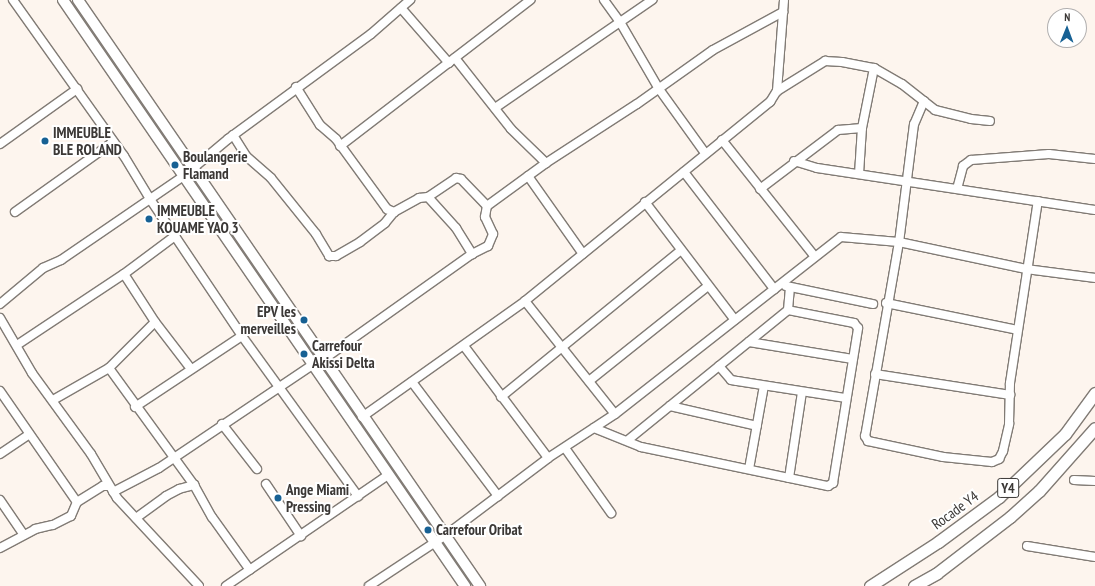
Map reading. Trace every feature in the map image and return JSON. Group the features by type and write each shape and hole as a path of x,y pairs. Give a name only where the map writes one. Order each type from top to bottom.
{"highway":[{"name":"Rocade Y4","path":"870,586 905,564 999,497 1065,434 1095,393"},
{"name":"Y4","path":"914,586 937,573 1010,517 1038,491 1095,428"},
{"path":"863,586 905,564"},
{"path":"921,586 937,573"}],"main road":[{"path":"63,0 185,175 312,365 465,586"},
{"path":"78,0 194,168 362,417 446,535 480,586"}],"street":[{"path":"13,0 78,90 242,336 358,496"},
{"path":"0,304 43,268 61,260 185,175 233,135 296,87 339,59 410,0"},
{"path":"340,146 530,0"},
{"path":"604,0 620,22 659,89 705,153"},
{"path":"495,108 652,0"},
{"path":"777,91 784,0"},
{"path":"401,8 452,60 546,163"},
{"path":"324,359 472,254 488,246 492,240 493,234 485,217 487,206 546,163 659,89 713,50 783,12"},
{"path":"362,417 464,346 525,301 684,172 705,153 770,102 777,91 825,61 874,68 902,84 941,112 971,119 990,120"},
{"path":"859,174 862,128 874,68"},
{"path":"296,87 320,125 340,146 384,205 394,212"},
{"path":"0,144 78,90"},
{"path":"924,101 914,124 898,242 886,303 865,436 868,441 943,457 992,462 999,459 1003,451 1009,424 1010,395 1017,330 1038,201"},
{"path":"760,189 794,161 838,130 862,128"},
{"path":"233,135 246,156 271,178 316,234 329,256 336,256 360,242 385,223 394,212 419,198 428,197 456,178 461,179 487,206"},
{"path":"722,140 815,258"},
{"path":"15,212 113,142"},
{"path":"957,189 963,166 971,160 1049,154 1095,159"},
{"path":"794,161 817,168 1095,210"},
{"path":"684,172 777,287"},
{"path":"528,176 583,254"},
{"path":"428,197 456,228 472,254"},
{"path":"646,202 680,251 734,320"},
{"path":"17,345 124,274 175,236"},
{"path":"369,586 446,535 548,458 615,414 841,237 898,242 1026,269 1095,278"},
{"path":"501,396 680,251"},
{"path":"124,274 155,322 191,369"},
{"path":"589,382 708,286"},
{"path":"777,287 790,287 873,304"},
{"path":"628,440 788,310 790,287"},
{"path":"525,301 560,347 615,414"},
{"path":"886,303 1017,330"},
{"path":"594,428 628,440 641,447 828,486 833,483 858,328 854,323 788,310"},
{"path":"0,318 32,372 53,400 111,489 199,586"},
{"path":"53,400 109,368 155,322"},
{"path":"135,407 242,336"},
{"path":"749,342 853,359"},
{"path":"464,346 548,458"},
{"path":"0,548 24,535 71,516 77,502 103,486 111,489 159,468 173,456 312,365"},
{"path":"719,366 731,380 846,398"},
{"path":"109,368 135,407 194,485 220,530 250,570"},
{"path":"875,374 1010,395"},
{"path":"412,382 498,496"},
{"path":"749,469 764,386"},
{"path":"0,391 28,435 77,502"},
{"path":"789,478 802,392"},
{"path":"670,406 757,426"},
{"path":"222,424 257,470"},
{"path":"0,454 28,435"},
{"path":"564,448 611,513"},
{"path":"226,586 388,475"},
{"path":"1074,480 1095,481"},
{"path":"266,484 301,536"},
{"path":"136,518 166,496 179,489 194,485"},
{"path":"0,500 24,535"},
{"path":"1028,546 1095,557"}],"place":[{"name":"IMMEUBLE BLE ROLAND","path":"45,141"},
{"name":"Boulangerie Flamand","path":"175,165"},
{"name":"IMMEUBLE KOUAME YAO 3","path":"149,219"},
{"name":"EPV les merveilles","path":"304,320"},
{"name":"Carrefour Akissi Delta","path":"304,354"},
{"name":"Ange Miami Pressing","path":"278,498"},
{"name":"Carrefour Oribat","path":"428,530"}]}
